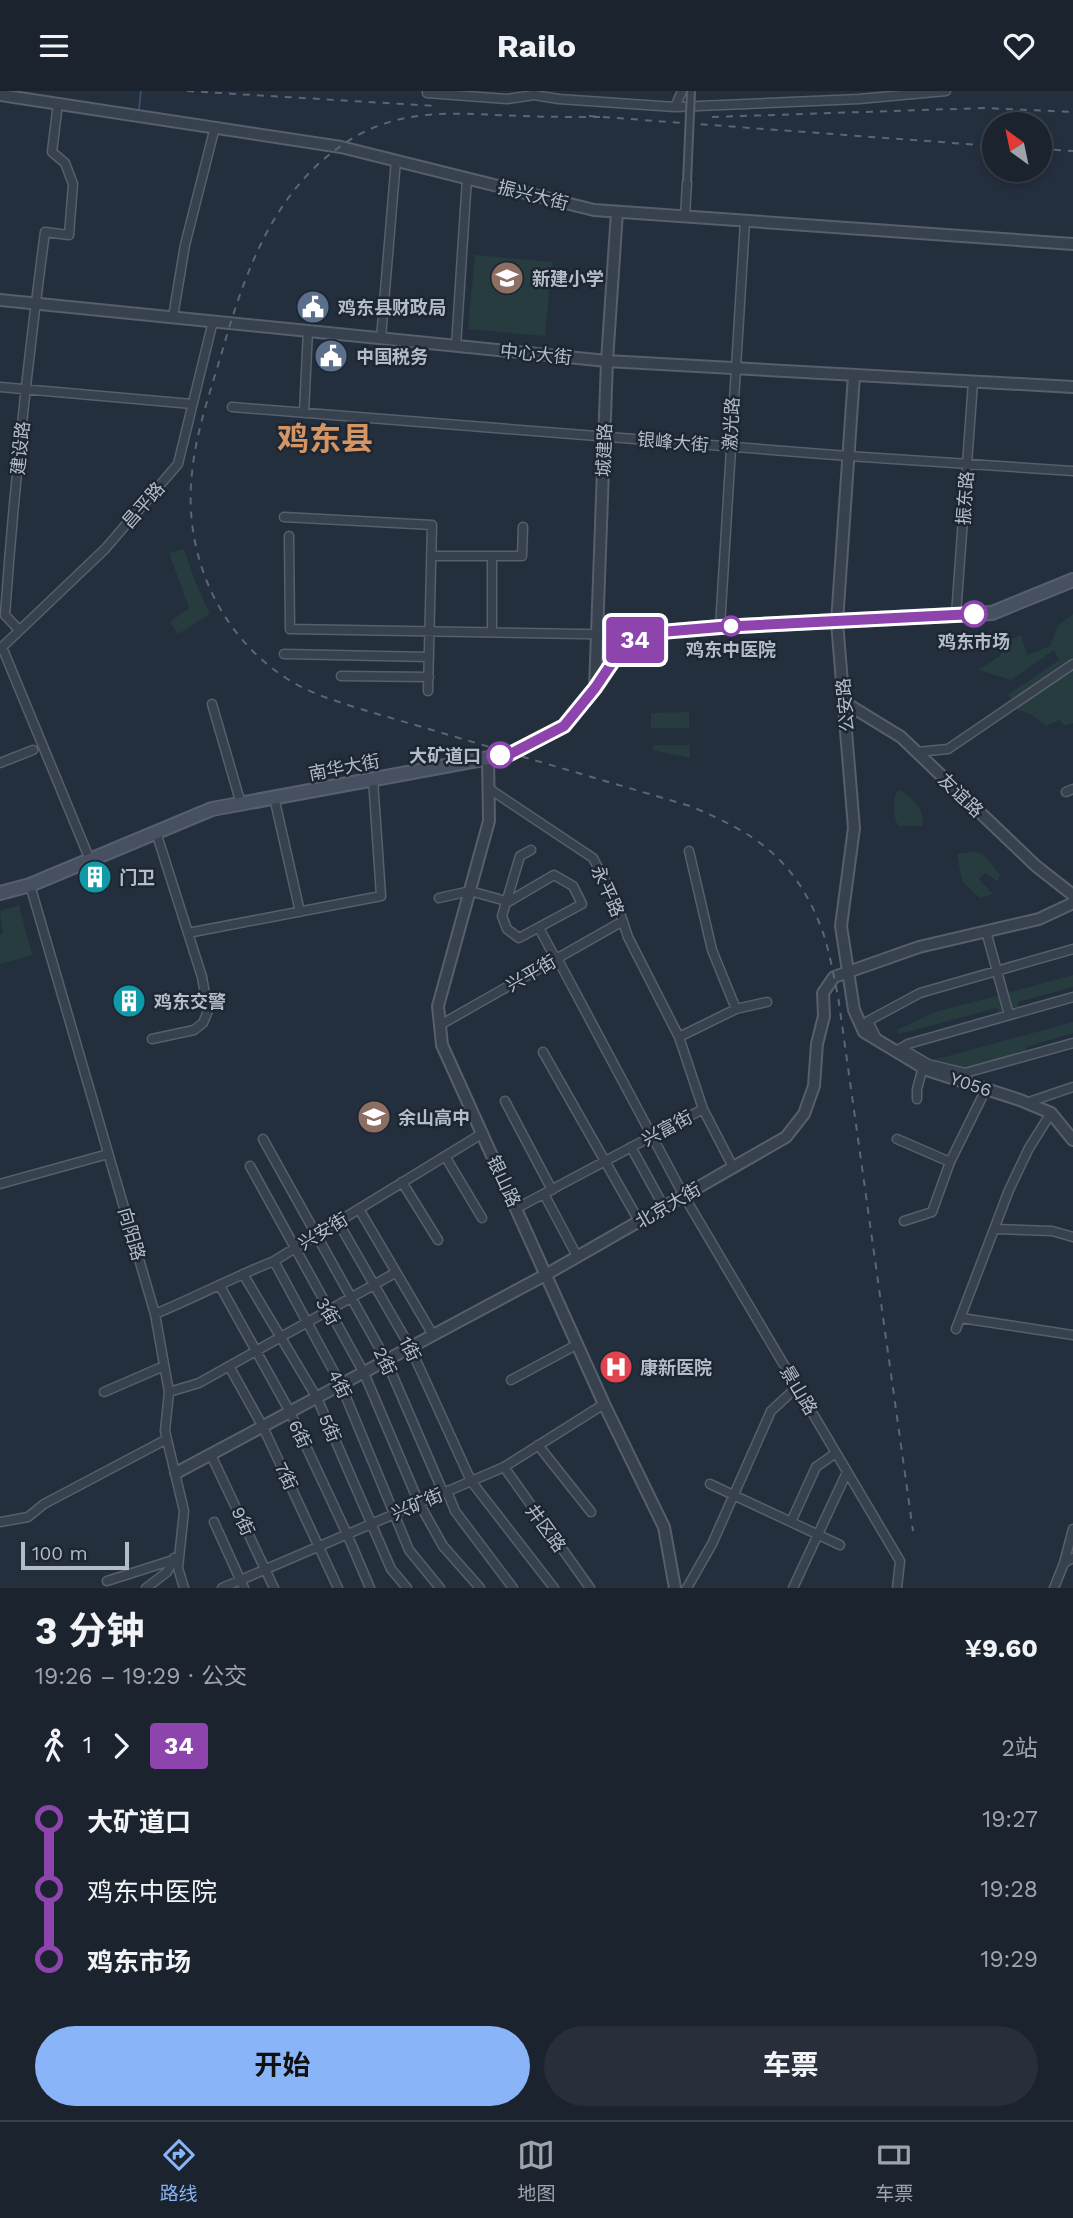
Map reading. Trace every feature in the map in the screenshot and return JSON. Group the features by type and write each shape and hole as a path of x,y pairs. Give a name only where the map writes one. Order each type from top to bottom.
{"main road":[{"name":"南华大街","path":"0,893 30,885 212,809 510,754 564,726 595,688 620,651 630,642 645,636 720,627 992,613 1073,580"}],"street":[{"path":"427,91 508,99 534,93 559,99 675,107 859,99 946,91"},
{"path":"675,107 683,92"},
{"path":"683,92 687,182 685,217"},
{"name":"振兴大街","path":"0,95 301,139 594,210 1073,244"},
{"name":"建设路","path":"19,630 5,615 35,303 45,232 69,235 73,184 65,163 52,152 58,103"},
{"path":"173,317 185,245 215,127"},
{"path":"382,338 396,160"},
{"path":"456,346 467,178"},
{"name":"城建路","path":"595,688 607,361 617,212"},
{"name":"激光路","path":"720,627 745,222"},
{"name":"中心大街","path":"0,300 607,361 1073,387"},
{"name":"昌平路","path":"1,648 105,549 178,464 213,321"},
{"path":"303,413 308,330"},
{"name":"公安路","path":"854,375 837,622 854,828 841,926 854,1010 864,1031"},
{"name":"振东路","path":"956,615 973,382"},
{"path":"0,387 192,404"},
{"name":"银峰大街","path":"232,407 848,456 1073,471"},
{"path":"284,517 432,525 428,691"},
{"path":"431,556 522,556 523,527"},
{"path":"289,536 290,629 645,636"},
{"path":"492,556 492,632"},
{"path":"1,648 90,860"},
{"path":"284,654 429,657"},
{"path":"917,752 948,750 1073,664"},
{"path":"341,676 429,677"},
{"name":"友谊路","path":"844,702 901,737 1028,859 1073,895"},
{"path":"212,704 241,803"},
{"path":"0,763 33,750"},
{"name":"银山路","path":"488,758 489,821 438,1006 442,1045 604,1403 664,1527 674,1588"},
{"path":"188,933 382,896 373,779"},
{"name":"永平路","path":"488,788 593,858 617,904 628,937 679,1037"},
{"path":"274,797 300,912"},
{"path":"152,1039 194,1030 203,1023 208,1010 202,977 156,832"},
{"path":"439,898 470,891 506,901 554,875 573,886 582,904 519,938 508,929 502,916 506,901 520,856 531,850"},
{"path":"689,851 712,950 736,1009"},
{"name":"向阳路","path":"30,885 155,1314 169,1392 165,1431 184,1511 178,1568 184,1588"},
{"name":"北京大街","path":"176,1473 547,1274 786,1137 804,1114 814,1086 817,1044 824,1016 823,993 834,977 919,947 1039,919 1073,903"},
{"name":"兴平街","path":"440,1025 622,921"},
{"name":"景山路","path":"539,928 684,1196 900,1561 897,1588"},
{"path":"986,932 1009,1015"},
{"path":"877,1039 868,1021 920,993 1073,949"},
{"path":"899,1049 1073,997"},
{"path":"679,1037 736,1009 767,1002"},
{"name":"Y056","path":"864,1031 899,1049 923,1067 1051,1113 1073,1140"},
{"name":"兴富街","path":"517,1208 703,1109 679,1037"},
{"path":"899,1049 928,1064 965,1073 1073,1042"},
{"path":"543,1052 639,1221"},
{"path":"917,1099 923,1067"},
{"path":"1026,1103 1073,1087"},
{"path":"904,1221 932,1212 950,1162 986,1089"},
{"path":"505,1101 577,1257"},
{"path":"703,1109 733,1167"},
{"path":"956,1329 1009,1190 1024,1158 1051,1113"},
{"name":"兴安街","path":"155,1314 274,1261 483,1133"},
{"name":"2街","path":"263,1139 386,1360 455,1511 513,1588"},
{"path":"897,1139 950,1162"},
{"path":"631,1147 664,1207"},
{"path":"0,1184 108,1154"},
{"path":"445,1156 482,1218"},
{"name":"3街","path":"250,1166 293,1249 364,1373 419,1503 443,1546 480,1588"},
{"path":"402,1182 438,1240"},
{"path":"359,1209 433,1335"},
{"name":"1街","path":"338,1222 410,1347 471,1481 554,1588"},
{"path":"995,1229 1052,1231 1073,1237"},
{"name":"4街","path":"274,1261 341,1385 409,1550 440,1588"},
{"path":"169,1392 199,1383 395,1273"},
{"name":"5街","path":"243,1274 317,1398 391,1569 407,1588"},
{"name":"6街","path":"220,1286 290,1412 370,1588"},
{"path":"961,1318 1073,1335"},
{"path":"511,1380 578,1344"},
{"path":"104,1392 164,1366"},
{"name":"7街","path":"229,1366 263,1427 338,1588"},
{"path":"687,1588 712,1543 771,1411 797,1387"},
{"name":"兴矿街","path":"222,1588 242,1584 265,1569 504,1467 604,1403"},
{"path":"0,1522 28,1517 44,1504 167,1439"},
{"path":"538,1445 591,1512"},
{"path":"790,1522 816,1467 836,1453"},
{"name":"9街","path":"211,1455 274,1588"},
{"name":"井区路","path":"504,1467 590,1588"},
{"path":"793,1588 847,1472"},
{"path":"710,1483 840,1545"},
{"path":"214,1523 242,1584"},
{"path":"1054,1588 1073,1529"},
{"path":"146,1588 167,1572 179,1551"},
{"path":"1064,1563 1073,1558"},
{"path":"107,1581 173,1560"}],"green space":[{"path":"475,255 552,262 545,336 468,329"},
{"path":"184,549 210,614 178,634 170,622 189,608 169,553"},
{"path":"1073,614 1073,723 1064,726 1060,720 1046,726 1031,714 1018,710 1008,695 1059,660 1054,650 1011,680 978,670 1000,656 1007,641 1021,635 1027,655 1050,646 1058,626"},
{"path":"689,712 689,728 651,728 651,713"},
{"path":"653,745 689,745 690,758 653,750"},
{"path":"900,790 917,805 922,815 922,826 898,826 894,805 896,792"},
{"path":"982,853 1000,875 997,881 985,873 979,879 993,894 980,898 962,881 957,854"},
{"path":"19,905 32,955 0,964 0,935 3,934 0,911"},
{"path":"1073,975 1073,987 1018,1002 1019,1009 1011,1008 1007,993"},
{"path":"1000,995 1004,1011 1000,1014 997,1008 899,1034 897,1030 935,1012"},
{"path":"1073,1022 1073,1033 1026,1047 1027,1053 965,1071 929,1061"}],"waterway":[{"path":"139,109 141,91"}],"railway":[{"path":"187,91 435,106"},
{"path":"712,117 984,108 1073,112"},
{"path":"600,117 459,114 419,116 379,125 360,134 332,152 308,174 271,225 256,253 233,314 194,457 191,503 193,533 210,589 224,615 241,639 262,660 294,683 354,707 690,806 753,838 770,851 798,883 821,927 838,996 913,1531"},
{"path":"589,116 982,145"},
{"path":"1052,150 1073,151"}],"bus line":[{"name":"34","path":"500,755 510,754 564,726 595,688 620,651 630,642 645,636 720,627 974,614"}],"place":[{"name":"新建小学","path":"507,278"},
{"name":"鸡东县财政局","path":"313,307"},
{"name":"中国税务","path":"331,356"},
{"name":"鸡东市场","path":"974,614"},
{"name":"鸡东中医院","path":"731,626"},
{"name":"大矿道口","path":"500,755"},
{"name":"门卫","path":"95,877"},
{"name":"鸡东交警","path":"129,1001"},
{"name":"余山高中","path":"374,1117"},
{"name":"康新医院","path":"616,1367"}],"district":[{"name":"鸡东县","path":"325,439"}]}
